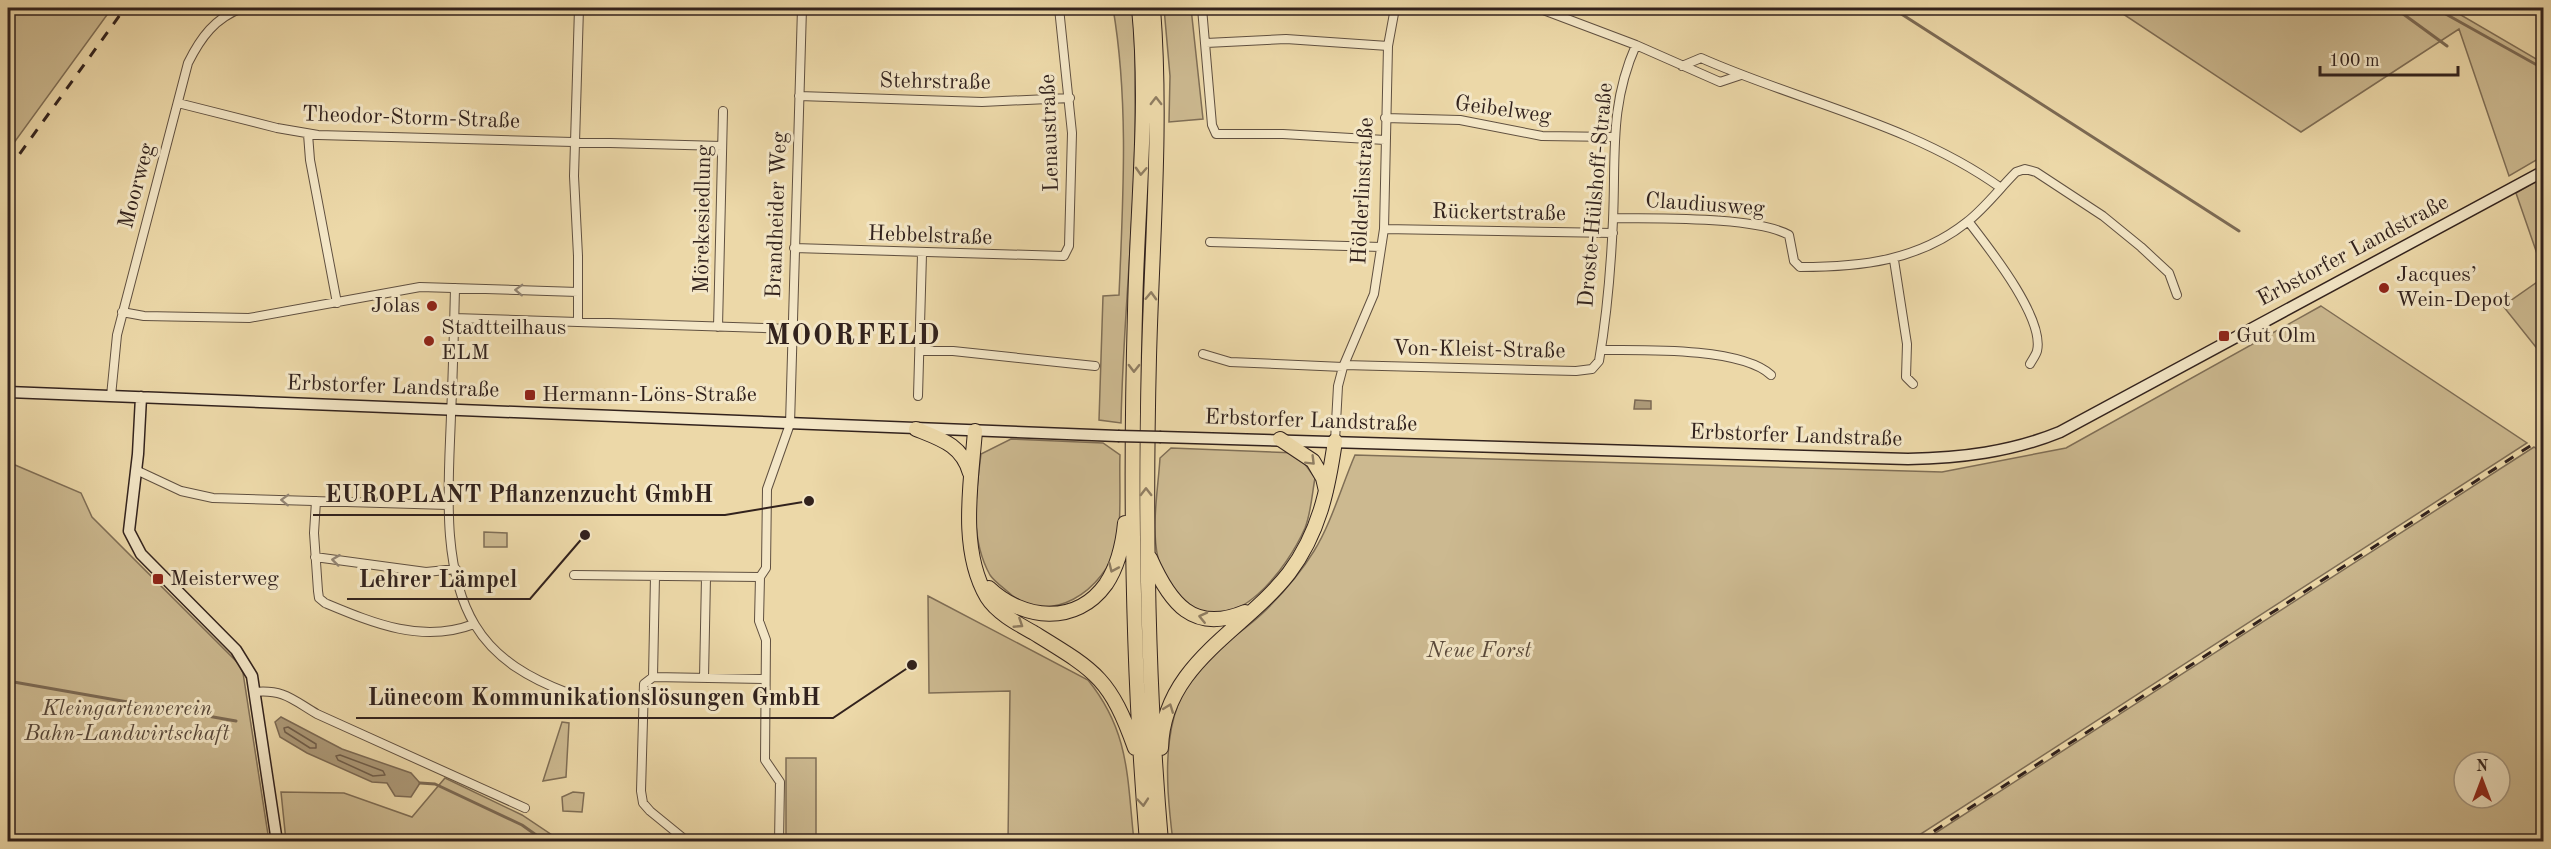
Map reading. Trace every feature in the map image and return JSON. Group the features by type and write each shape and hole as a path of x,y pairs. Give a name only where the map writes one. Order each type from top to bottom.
{"highway":[{"path":"1139,8 1142,136 1135,310 1132,493 1140,762 1147,842"},
{"path":"1153,8 1156,104 1146,481 1154,762 1161,842"},
{"path":"916,429 956,448 967,462 971,478"},
{"path":"975,431 971,478 972,551 987,596 999,610 1099,676 1122,711 1140,762"},
{"path":"1280,439 1313,461 1323,478 1327,495"},
{"path":"1158,807 1161,740 1172,700 1192,666 1277,588 1301,555 1312,537 1327,495 1335,441"},
{"path":"982,581 997,595 1027,612 1056,614 1081,606 1101,590 1115,567 1122,546 1129,494 1132,493"},
{"path":"1147,550 1165,590 1175,603 1191,615 1210,620 1230,618 1258,607"}],"street":[{"name":"Moorweg","path":"111,396 114,352 122,312 189,63 204,34 216,22 242,8"},
{"path":"454,318 578,322 575,142 579,8"},
{"name":"Brandheider Weg","path":"779,842 780,782 765,760 766,640 759,621 760,577 766,568 767,489 790,424 802,8"},
{"name":"Lenaustraße","path":"1059,8 1070,98 1071,204 1069,246 1064,256"},
{"path":"1202,8 1212,125 1216,134 1283,134 1385,140"},
{"name":"Hölderlinstraße","path":"1335,441 1338,386 1374,294 1384,229 1388,46 1395,8"},
{"path":"1538,8 1636,45 1720,82 1741,75"},
{"path":"1206,43 1286,39 1388,46"},
{"name":"Droste-Hülshoff-Straße","path":"1601,350 1613,233 1615,137 1620,87 1636,45"},
{"path":"1682,66 1701,58 1899,133 1980,172 2001,188"},
{"name":"Stehrstraße","path":"799,96 982,102 1070,98"},
{"name":"Theodor-Storm-Straße","path":"178,102 308,134 722,146"},
{"name":"Mörekesiedlung","path":"718,327 723,111"},
{"name":"Geibelweg","path":"1385,118 1460,120 1542,136 1615,137"},
{"path":"308,134 310,160 337,303"},
{"name":"Claudiusweg","path":"1614,218 1700,220 1777,229 1789,235 1794,261 1800,267 1846,267 1894,260 1937,243 1968,221 2016,172 2025,169 2036,172 2103,216 2141,246 2169,273 2177,295"},
{"name":"Erbstorfer Landstraße","path":"8,393 1118,436 1908,459 1944,458 2002,451 2060,432 2544,171"},
{"path":"1968,221 2004,267 2031,320 2037,338 2037,351 2030,364"},
{"name":"Rückertstraße","path":"1384,229 1613,233"},
{"path":"1210,242 1381,247"},
{"name":"Hebbelstraße","path":"795,248 922,254 1064,256"},
{"path":"918,396 922,254"},
{"path":"1894,260 1905,326 1906,377 1913,384"},
{"path":"122,312 144,316 249,318 420,287 578,292"},
{"path":"455,288 448,505 456,569 462,596 474,624 497,653 518,670 568,693"},
{"name":"Mörekesiedlung","path":"578,322 792,329"},
{"path":"1601,350 1706,354 1738,359 1764,368 1771,375"},
{"name":"Von-Kleist-Straße","path":"1344,366 1576,371 1592,369 1599,361 1601,350"},
{"path":"920,351 953,351 1095,366"},
{"path":"1203,354 1230,362 1344,366"},
{"path":"141,398 136,470 128,521 136,547 236,650 252,676 277,842"},
{"path":"136,470 181,491 202,497 448,505"},
{"path":"316,501 315,557 319,598 334,607 410,632 445,632 474,624"},
{"path":"315,557 426,572 456,569"},
{"path":"574,575 760,577"},
{"path":"653,677 655,576"},
{"path":"704,678 706,577"},
{"path":"688,842 650,811 644,803 641,791 642,690 644,684 653,677 765,679"},
{"path":"254,692 270,690 285,694 317,714 525,808"}],"green space":[{"path":"8,8 112,8 8,151"},
{"path":"1113,8 1132,8 1135,51 1134,176 1121,423 1099,420 1103,296 1119,295 1122,223 1123,115"},
{"path":"1164,8 1191,8 1203,119 1169,122 1170,76"},
{"path":"2114,8 2449,8 2543,63 2543,156 2509,176 2459,29 2301,132"},
{"path":"2543,177 2543,271 2516,193"},
{"path":"2543,278 2543,356 2503,306"},
{"name":"Neue Forst","path":"2321,306 2527,443 1910,841 1173,842 1168,792 1169,742 1182,695 1194,673 1212,654 1265,611 1303,567 1326,529 1355,455 1942,472 2066,448"},
{"path":"1011,439 1103,443 1120,455 1119,524 1117,543 1111,560 1101,576 1088,589 1073,599 1057,605 1040,607 1023,602 990,575 983,561 976,515 981,454"},
{"path":"2534,447 2544,454 2543,841 1923,841"},
{"path":"1171,448 1297,453 1315,478 1305,528 1287,561 1258,594 1241,606 1224,613 1206,612 1188,603 1169,583 1162,571 1156,546 1155,521 1160,458"},
{"name":"Kleingartenverein Bahn-Landwirtschaft","path":"8,462 81,493 92,517 239,664 243,673 269,841 8,841"},
{"path":"484,532 507,533 507,547 484,547"},
{"path":"928,596 1088,680 1102,699 1119,737 1127,776 1134,841 1008,841 1010,691 929,693"},
{"path":"562,722 569,723 566,777 543,781"},
{"path":"786,758 816,758 816,841 786,841"},
{"path":"445,778 522,815 561,841 286,841 281,792 344,793 412,817"},
{"path":"573,792 584,793 582,812 563,811 562,797"}],"water":[{"path":"1635,400 1651,401 1651,409 1634,409"},
{"path":"281,717 342,749 411,773 420,783 411,797 395,796 387,783 372,782 307,753 280,737 275,722"}],"waterway":[{"path":"1892,8 2239,231"},
{"path":"2395,8 2447,46"},
{"path":"2435,8 2544,69"},
{"path":"8,681 236,721"},
{"path":"420,783 435,784 522,825 546,842"}],"railway":[{"path":"8,170 125,8"},
{"path":"1917,842 2544,437"}],"place":[{"name":"Jacques’ Wein-Depot","path":"2384,288"},
{"name":"Jolas","path":"432,306"},
{"name":"Gut Olm","path":"2224,336"},
{"name":"Stadtteilhaus ELM","path":"429,341"},
{"name":"Hermann-Löns-Straße","path":"530,395"},
{"name":"EUROPLANT Pflanzenzucht GmbH","path":"809,501"},
{"name":"Lehrer Lämpel","path":"585,535"},
{"name":"Meisterweg","path":"158,579"},
{"name":"Lünecom Kommunikationslösungen GmbH","path":"912,665"}],"district":[{"name":"MOORFELD","path":"853,337"}]}
